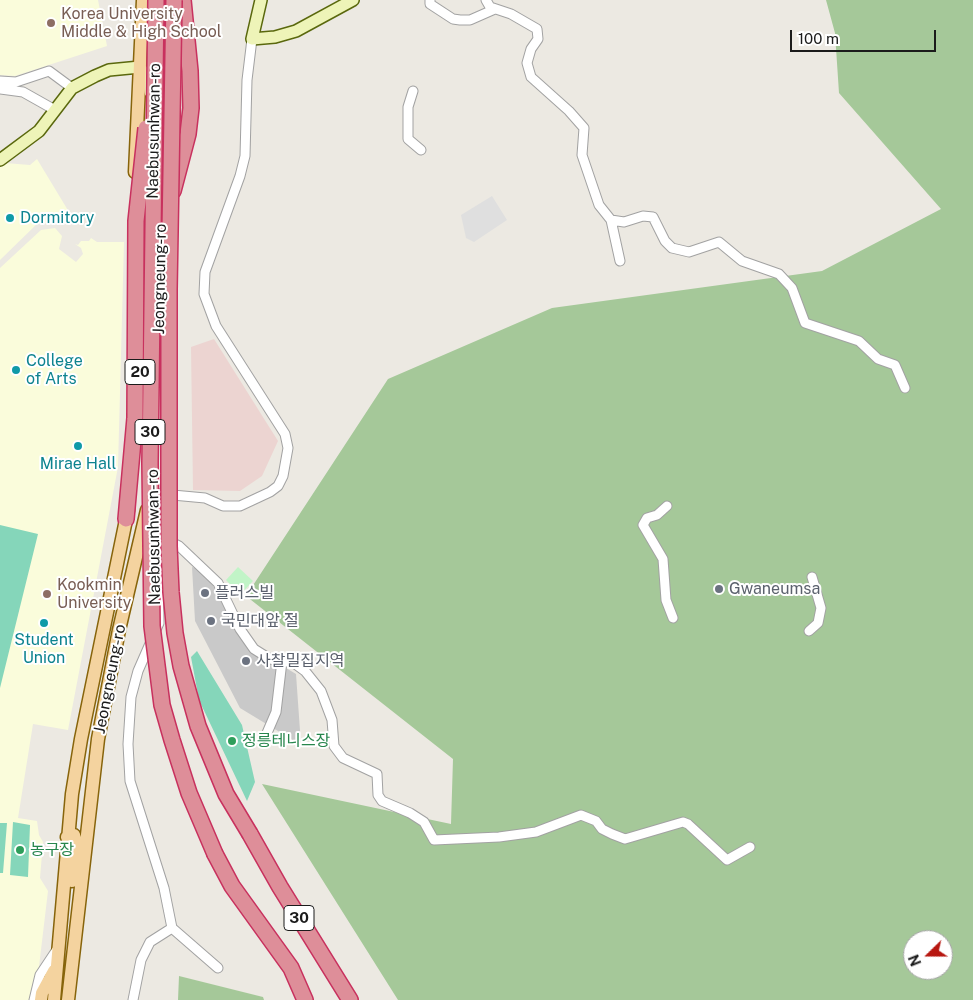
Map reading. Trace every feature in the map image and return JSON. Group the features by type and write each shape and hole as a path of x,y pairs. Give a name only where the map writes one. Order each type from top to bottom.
{"highway":[{"name":"Naebusunhwan-ro","path":"156,0 148,67 150,463 152,626 162,705 189,793 215,854 232,886 291,968 305,1000"},
{"path":"158,354 168,208 188,134 191,108 190,71 183,0"},
{"name":"Naebusunhwan-ro","path":"170,6 169,546 175,633 192,708 226,794 280,887 350,1000"},
{"path":"126,519 135,418 136,213 148,67"}],"main road":[{"name":"Jeongneung-ro","path":"126,519 131,254 148,67 143,0"},
{"name":"Jeongneung-ro","path":"68,1000 98,739 119,630 151,493 156,448 165,39 170,6"},
{"name":"Jeongneung-ro","path":"54,1000 67,837 81,739 138,458 140,370 138,304 131,254"},
{"name":"Jeongneung-ro","path":"130,303 140,370"},
{"path":"67,837 74,835 76,843 69,902 77,925"},
{"path":"41,1000 42,993 56,967"},
{"path":"69,985 73,1000"}],"street":[{"path":"218,968 172,928 164,888 130,782 128,744 131,697 138,671 160,623 157,535 151,493 206,498 223,506 240,506 270,492 278,486 283,476 288,448 285,434 216,326 204,294 205,272 243,163 246,80 252,39 261,0"},
{"path":"252,39 274,37 296,30 353,0"},
{"path":"430,0 430,4 453,19 460,20 470,20 495,9"},
{"path":"486,0 490,7 518,18 536,29 538,39 531,49 527,63 531,77 569,111 584,128 582,155 599,205 612,220 620,261"},
{"path":"158,354 150,220 150,86 152,59 165,39"},
{"path":"148,67 145,73 150,86"},
{"path":"0,160 39,131 72,88 109,70 148,67"},
{"path":"1,81 16,82 49,72 72,88"},
{"path":"1,81 55,110"},
{"path":"413,91 408,107 408,139 421,150"},
{"path":"612,220 624,222 643,216 653,217 665,241 672,248 688,252 719,242 742,261 779,274 792,288 805,323 858,341 878,359 895,365 905,388"},
{"path":"666,506 657,515 646,518 643,525 662,559 666,600 673,618"},
{"path":"157,535 178,546 218,583 240,629 254,649 270,659 294,664 305,671 321,691 332,720 334,746 343,758 377,774 378,794 382,801 410,813 424,822 434,840 499,837 536,832 581,815 596,821 602,829 625,839 683,822 688,824 727,860 750,847"},
{"path":"809,631 818,623 821,608 812,577"},
{"path":"267,733 276,712 282,661"},
{"path":"133,1000 141,960 150,942 172,928"},
{"name":"Jeongneung-ro","path":"34,1000 40,976 58,948"}],"shaded area":[{"name":"Korea University Middle & High School","path":"0,0 98,0 107,46 15,76 0,75"},
{"path":"37,159 69,212 47,224 40,221 0,260 0,167 5,163 30,165"},
{"path":"492,196 507,220 474,242 466,238 461,215"},
{"name":"Kookmin University","path":"55,228 62,236 59,249 76,262 83,254 81,248 75,244 78,245 81,241 89,241 91,238 97,242 124,242 118,467 68,730 33,724 18,818 37,821 39,835 43,842 40,878 48,891 35,1000 0,1000 0,268 41,230"},
{"path":"214,339 278,441 262,476 240,491 193,490 191,347"},
{"name":"사찰밀집지역","path":"192,567 203,570 254,649 296,674 301,745 240,708 195,621"}],"green space":[{"path":"826,0 973,0 973,1000 398,1000 262,784 451,824 453,759 246,596 388,379 552,308 822,271 941,209 839,93 835,33"},
{"path":"0,525 38,534 0,688"},
{"path":"238,567 253,581 240,595 226,580"},
{"name":"정릉테니스장","path":"197,651 242,725 255,782 247,801 199,700 191,657"},
{"name":"농구장","path":"13,822 30,825 28,877 10,875"},
{"path":"0,823 7,823 3,873 0,873"},
{"path":"179,976 263,997 264,1000 178,1000"}],"place":[{"name":"Korea University Middle & High School","path":"51,23"},
{"name":"Dormitory","path":"10,218"},
{"name":"College of Arts","path":"16,370"},
{"name":"Mirae Hall","path":"78,446"},
{"name":"Gwaneumsa","path":"719,589"},
{"name":"플러스빌","path":"205,593"},
{"name":"Kookmin University","path":"47,594"},
{"name":"국민대앞 절","path":"211,621"},
{"name":"Student Union","path":"44,623"},
{"name":"사찰밀집지역","path":"246,661"},
{"name":"정릉테니스장","path":"232,741"},
{"name":"농구장","path":"20,850"}]}
